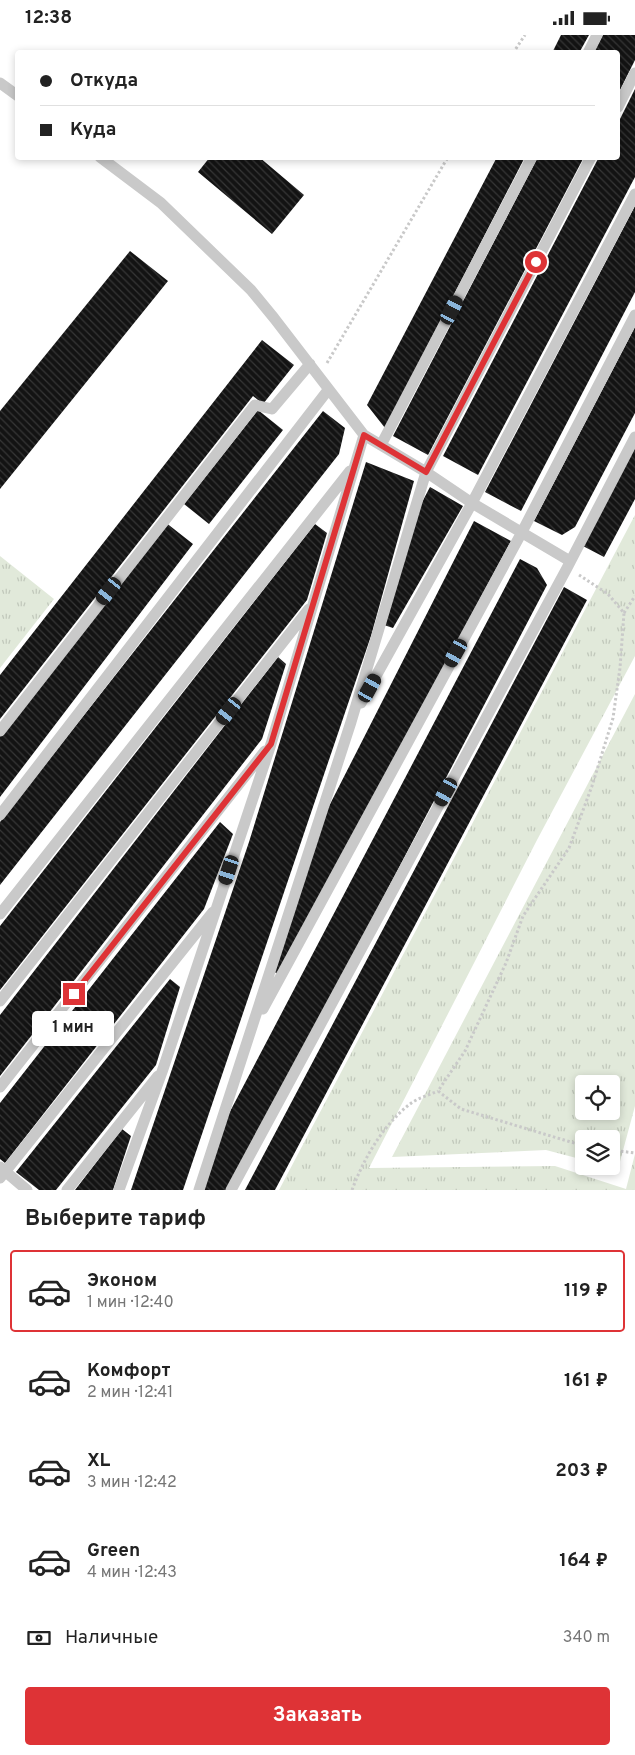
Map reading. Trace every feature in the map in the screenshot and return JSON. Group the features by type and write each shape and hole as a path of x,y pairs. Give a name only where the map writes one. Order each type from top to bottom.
{"lane":[{"path":"590,50 597,35"},
{"path":"620,103 635,73"},
{"path":"0,83 15,94"},
{"path":"104,160 161,203 251,290 364,435 522,532 568,564"},
{"path":"381,445 530,160"},
{"path":"199,1190 351,722 426,472 589,160"},
{"path":"351,722 472,503 635,194"},
{"path":"250,1034 522,532 635,315"},
{"path":"0,731 255,405 272,409 310,365"},
{"path":"0,815 328,390"},
{"path":"119,1190 163,1069 271,744 364,435"},
{"path":"231,1190 635,437"},
{"path":"0,914 355,466"},
{"path":"0,1001 313,604"},
{"path":"0,1087 271,744"},
{"path":"27,1190 2,1172 217,906"},
{"path":"66,1190 163,1069"}],"path":[{"path":"515,50 524,35"},
{"path":"319,377 446,160"},
{"path":"568,564 608,594 624,613"},
{"path":"352,1190 360,1169 390,1121 411,1103 438,1091 465,1051 506,963 522,916 569,848 592,786 613,718 620,668 624,613 635,596"},
{"path":"438,1091 461,1109 575,1143"},
{"path":"620,1151 635,1153"}],"green space":[{"path":"635,515 635,656 537,840 369,1168 555,1166 575,1172 575,1175 583,1175 626,1189 635,1154 635,1190 279,1190"},
{"path":"0,556 54,599 0,668"},
{"path":"635,694 635,1106 620,1162 620,1130 575,1130 575,1158 546,1150 392,1157"}],"building":[{"path":"561,35 589,35 581,50 554,50"},
{"path":"603,35 635,35 635,60 620,90 620,50 595,50"},
{"path":"635,89 635,177 478,475 443,456 597,160 620,160 620,119"},
{"path":"208,160 263,160 304,195 272,234 198,172"},
{"path":"495,160 523,160 385,428 367,405"},
{"path":"536,160 582,160 428,455 393,436"},
{"path":"635,206 635,292 521,511 485,492"},
{"path":"130,251 168,281 0,489 0,411"},
{"path":"635,327 635,413 575,527 562,535 534,521"},
{"path":"262,340 294,365 263,404 253,396 0,719 0,675"},
{"path":"258,410 283,430 209,524 184,504"},
{"path":"323,411 345,428 339,454 0,885 0,822"},
{"path":"635,445 635,499 604,557 581,545"},
{"path":"366,462 414,481 371,636 183,1190 131,1190 249,842"},
{"path":"430,487 463,506 393,628 384,625 420,506"},
{"path":"474,521 511,541 279,974 274,972 325,814"},
{"path":"165,522 193,544 0,797 0,734"},
{"path":"315,524 327,533 307,600 0,990 0,926"},
{"path":"520,559 537,568 547,585 230,1190 203,1190 225,1121"},
{"path":"564,587 587,600 275,1190 245,1190"},
{"path":"278,657 286,664 262,739 0,1076 0,1015"},
{"path":"220,822 233,834 204,909 5,1163 0,1159 0,1103"},
{"path":"170,979 180,987 156,1065 56,1190 39,1190 16,1172"},
{"path":"122,1129 131,1136 113,1190 75,1190"}],"route":[{"path":"74,994 271,744 364,435 426,472 536,262"}]}
